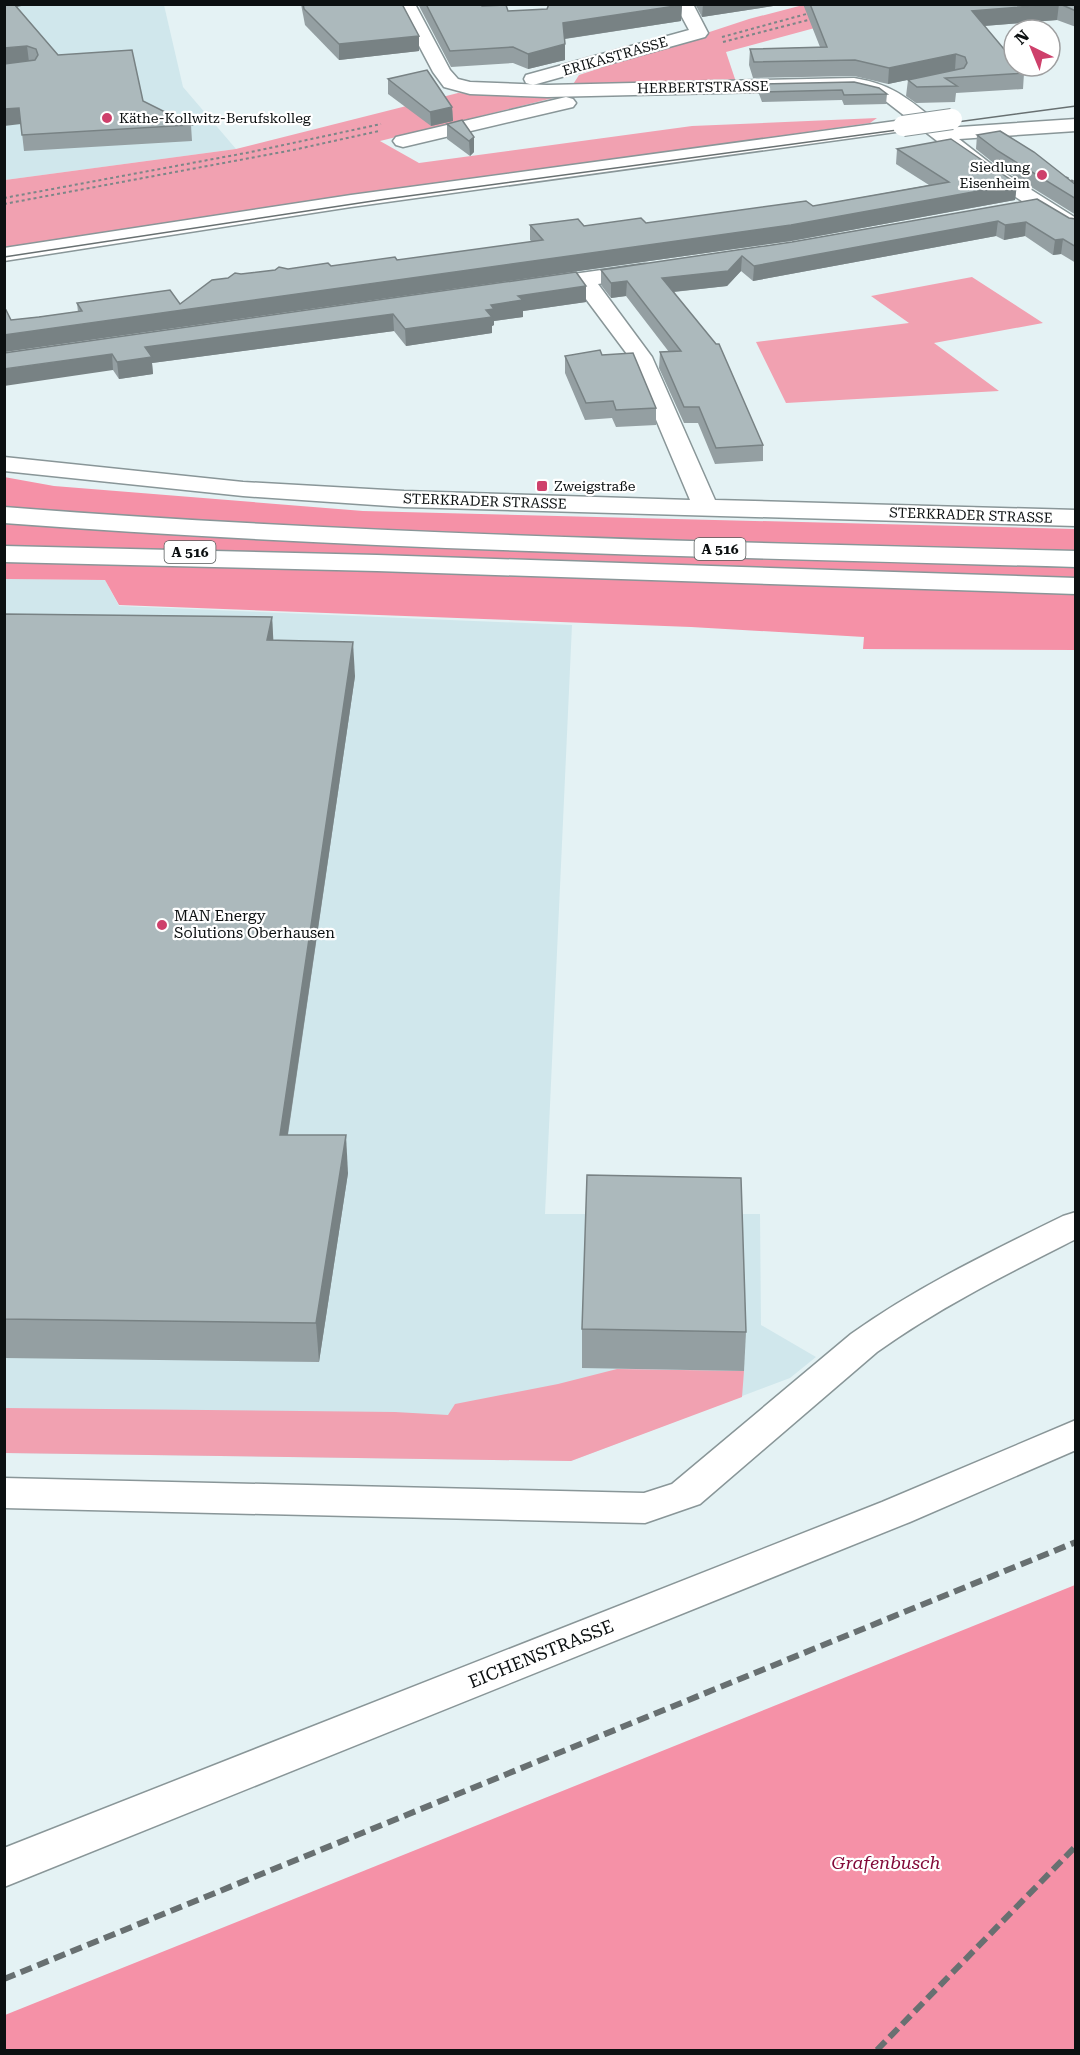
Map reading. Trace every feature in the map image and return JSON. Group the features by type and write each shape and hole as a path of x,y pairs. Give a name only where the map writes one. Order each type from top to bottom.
{"main road":[{"name":"HERBERTSTRASSE","path":"406,4 427,47 451,83 470,88 500,91 547,91 854,84 874,87 886,92"},
{"name":"ERIKASTRASSE","path":"500,91 524,82 699,33 684,4"},
{"path":"886,92 909,87"},
{"name":"HERBERTSTRASSE","path":"402,141 584,99 588,90"},
{"path":"886,92 946,127 988,171 1076,226"},
{"path":"946,127 1025,109"},
{"path":"4,255 393,195 903,126 1076,125"},
{"path":"1006,210 1040,204"},
{"path":"513,289 664,268"},
{"path":"583,279 641,357 705,506"},
{"name":"STERKRADER STRASSE","path":"4,464 152,480 336,495 547,504 705,506 1076,518"},
{"name":"A 516","path":"4,515 166,528 365,538 1076,559"},
{"name":"A 516","path":"4,539 377,562 1076,586"},
{"path":"4,554 377,562"},
{"path":"4,1493 645,1508 686,1494 864,1343 895,1320 931,1298 1076,1224"},
{"name":"EICHENSTRASSE","path":"4,1868 896,1512 1076,1434"}],"path":[{"path":"1058,173 1076,183"}],"shaded area":[{"name":"Käthe-Kollwitz-Berufskolleg","path":"4,5 164,5 183,87 236,149 5,180"},
{"path":"803,5 941,5 885,9 726,52 736,82 572,86 579,75 749,19"},
{"path":"458,93 553,98 380,141 419,163 692,126 877,118 870,123 5,247 5,180 236,149"},
{"path":"972,277 1043,323 934,343 999,391 786,403 756,342 909,323 871,296"},
{"name":"MAN Energy Solutions Oberhausen","path":"5,579 105,580 119,606 572,625 545,1214 760,1214 761,1325 816,1357 790,1378 571,1461 5,1453"},
{"path":"617,1369 744,1371 742,1397 571,1461 5,1453 5,1408 395,1412 448,1415 455,1404 558,1384"}],"green space":[{"path":"4,477 54,486 363,511 1075,529 1075,650 863,649 864,637 691,627 119,605 105,580 5,579"},
{"name":"Grafenbusch","path":"1075,1585 1075,2050 5,2050 5,2015"}],"building":[{"path":"4,4 14,4 58,55 132,50 143,101 191,125 22,135 19,108 4,109 4,64 35,60 38,55 36,49 27,46 4,48"},
{"path":"303,4 402,4 419,36 339,44 304,9"},
{"path":"426,4 506,5 508,11 547,9 549,4 682,5 563,23 565,44 528,54 513,47 450,51"},
{"path":"810,4 1056,4 972,11 1002,47 1002,74 945,78 957,86 917,87 908,80 964,68 967,63 965,57 956,54 889,68 855,60 754,62 750,49 827,47"},
{"path":"1060,4 1076,4 1076,11"},
{"path":"427,70 452,107 430,112 388,79"},
{"path":"854,82 879,88 887,94 844,95 842,90 762,92 759,84"},
{"path":"462,120 474,137 469,141 447,124"},
{"path":"1000,131 1034,152 1076,185 1076,199 998,151 977,135"},
{"path":"951,139 1017,184 791,225 4,335 4,311 6,310 11,320 39,317 82,311 77,303 170,290 180,304 212,280 228,278 235,273 328,263 331,266 395,257 397,260 543,240 530,225 578,219 584,226 641,218 646,223 806,201 813,206 949,182 897,149"},
{"path":"1037,199 1069,218 1076,219 1076,247 1063,239 1055,240 1026,222 1005,225 998,221 754,266 742,256 728,271 662,278 716,344 719,344 763,445 716,448 699,407 684,407 660,352 681,351 627,281 611,283 601,270 792,242"},
{"path":"576,272 586,286 518,296 523,300 491,305 494,309 486,310 492,317 405,329 393,314 145,347 152,357 117,362 112,354 4,369 4,353"},
{"path":"600,350 602,355 633,353 656,408 616,410 613,401 586,403 565,356"},
{"name":"MAN Energy Solutions Oberhausen","path":"4,614 272,617 267,640 353,642 280,1135 346,1135 316,1323 4,1319"},
{"path":"587,1175 741,1178 746,1332 582,1329"}],"tram line":[{"path":"4,257 386,199 1076,106"}],"railway":[{"path":"4,1979 1076,1542"},
{"path":"877,2050 1076,1846"}],"place":[{"name":"Käthe-Kollwitz-Berufskolleg","path":"107,118"},
{"name":"Siedlung Eisenheim","path":"1042,175"},
{"name":"Zweigstraße","path":"542,486"},
{"name":"MAN Energy Solutions Oberhausen","path":"162,925"}]}
